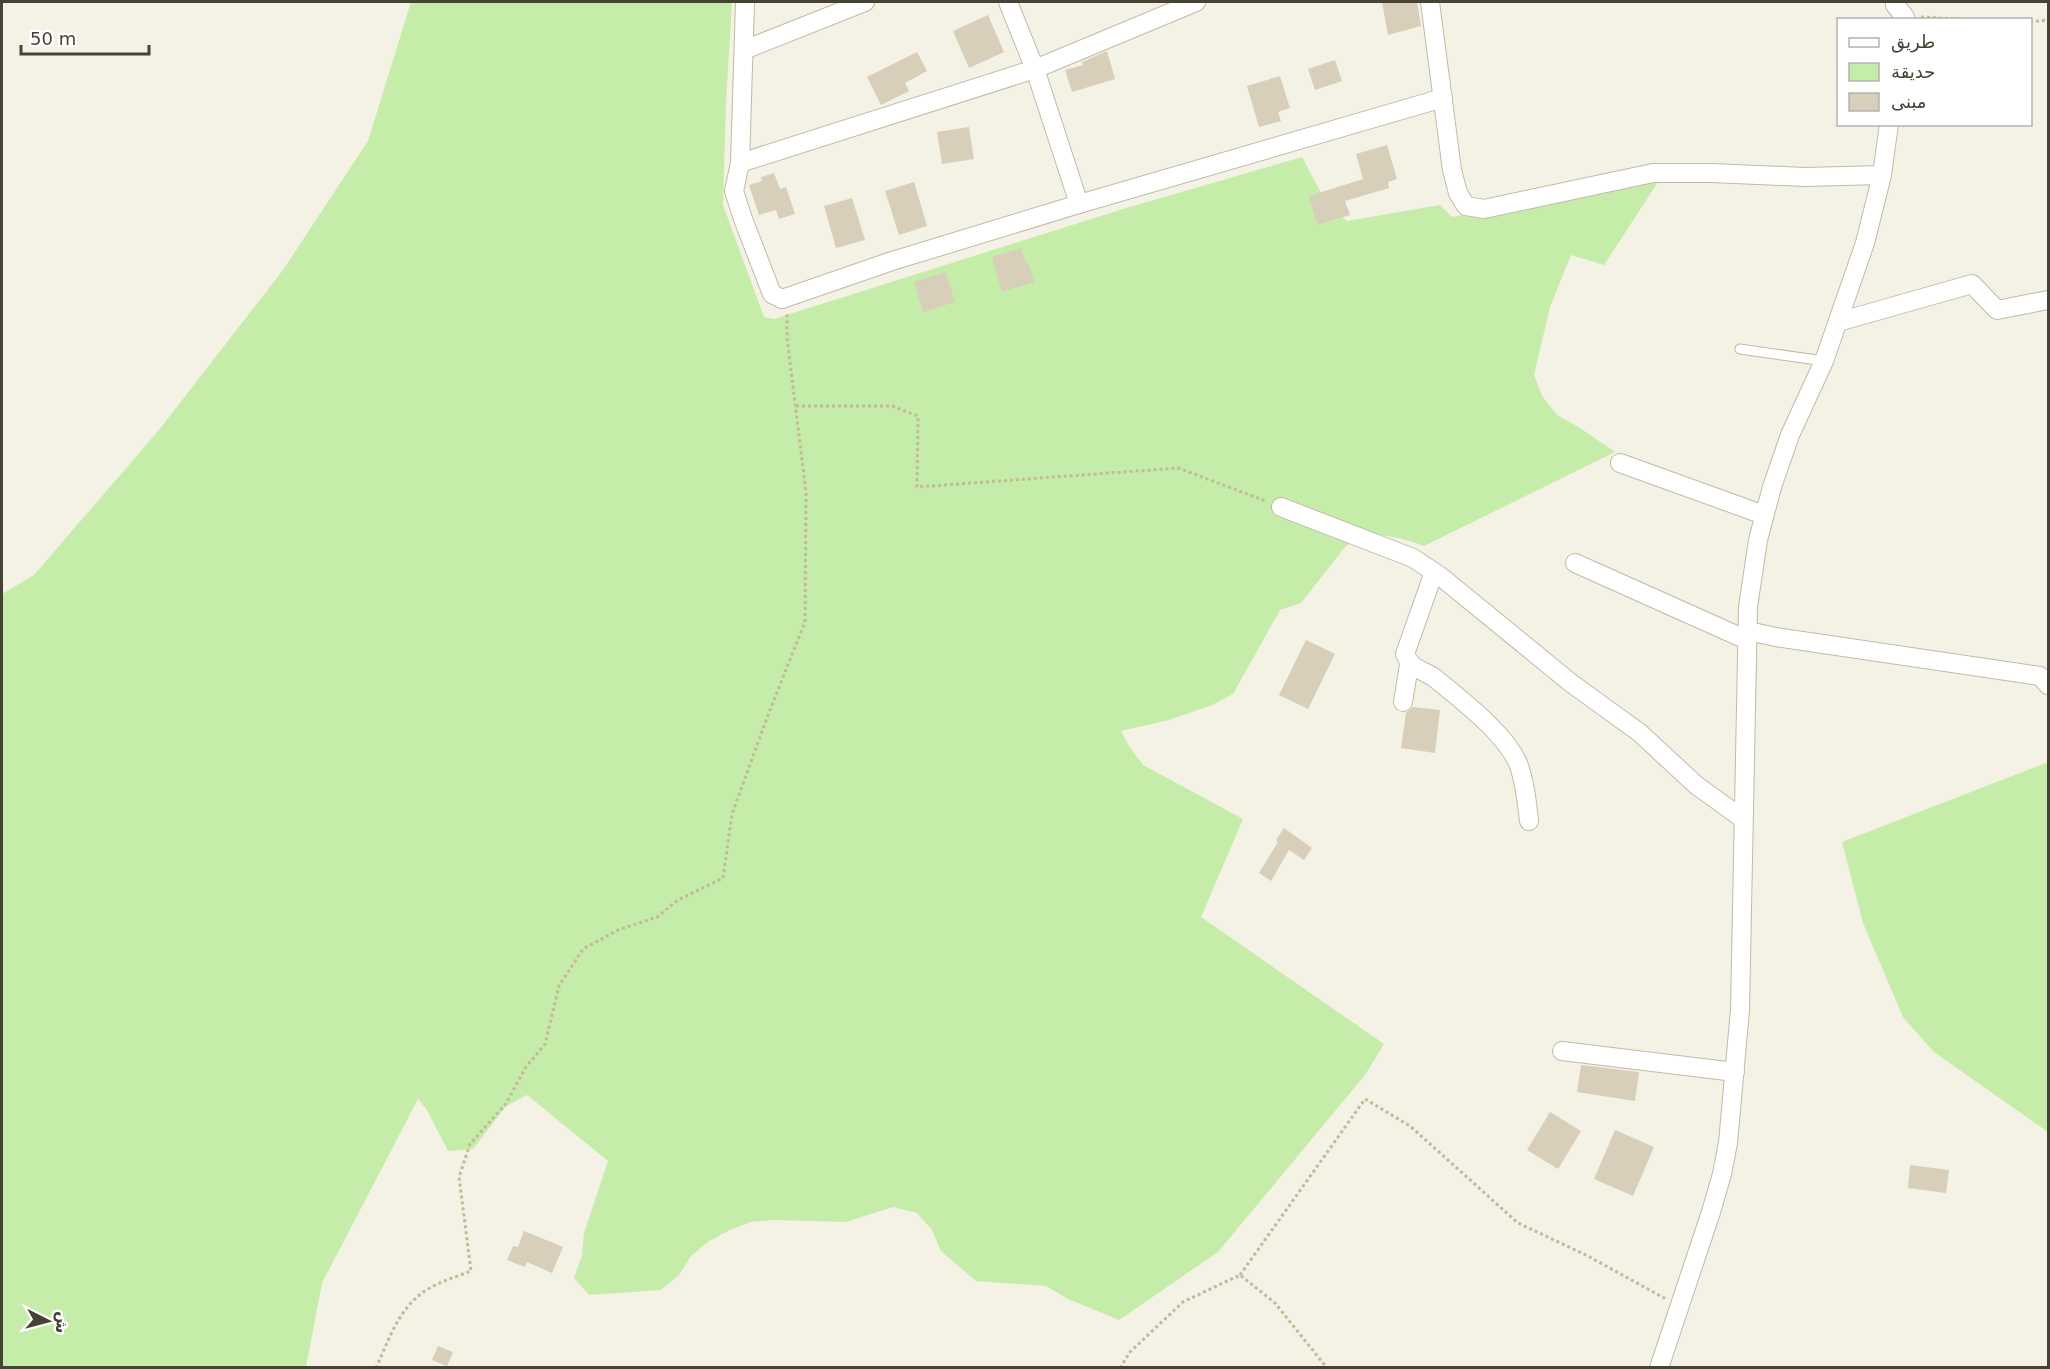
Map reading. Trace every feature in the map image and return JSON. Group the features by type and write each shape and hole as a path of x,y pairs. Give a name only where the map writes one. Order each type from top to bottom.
{"street":[{"path":"745,2 740,163 734,190 772,294 782,298 892,261 1079,204 1443,98"},
{"path":"744,50 865,2"},
{"path":"1008,2 1035,69 1079,204"},
{"path":"740,163 1035,69 1196,2"},
{"path":"1430,2 1452,170 1466,206 1484,209 1653,173 1722,173 1805,177 1882,175"},
{"path":"1659,1368 1722,1174 1728,1143 1740,1010 1747,636 1752,576 1764,515 1790,435 1824,361 1865,243 1882,175 1889,126"},
{"path":"1838,322 1972,284 1997,310 2048,300"},
{"path":"1620,463 1764,515"},
{"path":"1281,507 1413,558 1434,572 1571,683 1640,733 1696,785 1743,819"},
{"path":"1575,563 1747,636 1776,637 2040,676 2049,685"},
{"path":"1402,702 1409,664 1405,654 1434,572"},
{"path":"1409,664 1432,677 1464,702 1500,736 1518,764 1527,796 1529,821"},
{"path":"1562,1051 1735,1071"}],"lane":[{"path":"1740,349 1824,361"}],"path":[{"path":"1901,13 1954,18"},
{"path":"2032,22 2049,20"},
{"path":"376,1368 400,1317 416,1298 439,1283 471,1271 459,1176 470,1144 505,1105 526,1066 544,1044 559,986 583,949 618,930 657,917 678,900 723,878 732,814 805,622 806,492 787,338 787,297"},
{"path":"795,406 892,405 918,416 917,487 1178,468 1281,507"},
{"path":"1120,1368 1130,1352 1183,1302 1240,1275 1365,1099 1410,1126 1518,1223 1586,1255 1680,1306"},
{"path":"1240,1275 1275,1303 1327,1368"}],"green space":[{"path":"411,2 732,2 723,205 764,317 774,319 1123,209 1302,157 1328,206 1347,221 1440,205 1452,217 1660,179 1604,265 1571,255 1550,307 1534,375 1542,396 1557,415 1615,452 1424,546 1394,537 1364,533 1345,547 1301,603 1280,610 1233,694 1212,705 1169,720 1121,731 1143,765 1243,819 1201,917 1384,1044 1365,1075 1218,1252 1119,1320 1068,1299 1046,1286 976,1281 941,1251 932,1230 917,1213 893,1207 846,1222 774,1220 751,1222 709,1241 691,1256 679,1275 661,1290 589,1295 574,1278 582,1256 584,1233 608,1161 527,1095 506,1106 473,1149 448,1151 427,1110 418,1099 322,1283 306,1367 2,1367 2,594 34,575 159,430 283,270 368,141"},
{"path":"2048,762 2048,1132 1934,1052 1903,1017 1863,923 1842,842"}],"building":[{"path":"1382,2 1417,2 1421,26 1388,35"},
{"path":"988,15 1004,52 969,68 953,31"},
{"path":"1107,51 1115,79 1072,92 1065,70 1083,65 1082,62"},
{"path":"917,52 927,71 905,83 909,91 881,105 867,77"},
{"path":"1335,60 1342,81 1315,90 1308,69"},
{"path":"1280,76 1290,108 1278,112 1281,121 1259,127 1247,86"},
{"path":"969,127 974,159 942,164 937,132"},
{"path":"1387,145 1397,179 1388,182 1389,188 1345,201 1350,215 1317,225 1309,196 1363,179 1356,154"},
{"path":"774,173 780,189 786,187 795,214 779,219 776,210 759,215 749,185 762,181 761,177"},
{"path":"914,182 927,226 899,235 885,191"},
{"path":"852,198 865,240 836,248 824,206"},
{"path":"1021,248 1034,282 1002,292 992,257"},
{"path":"946,272 955,302 923,312 914,282"},
{"path":"1306,640 1335,654 1308,709 1279,695"},
{"path":"1413,707 1440,710 1435,753 1401,748 1406,713"},
{"path":"1284,828 1312,848 1304,860 1289,850 1271,881 1259,873"},
{"path":"1581,1065 1639,1072 1635,1101 1577,1092"},
{"path":"1550,1112 1581,1131 1558,1169 1527,1150"},
{"path":"1615,1130 1654,1147 1633,1196 1594,1179"},
{"path":"1910,1165 1949,1170 1946,1193 1908,1188"},
{"path":"524,1231 563,1247 552,1273 527,1262 525,1267 507,1260 513,1246 518,1247"},
{"path":"438,1346 453,1352 447,1366 432,1360"}]}
